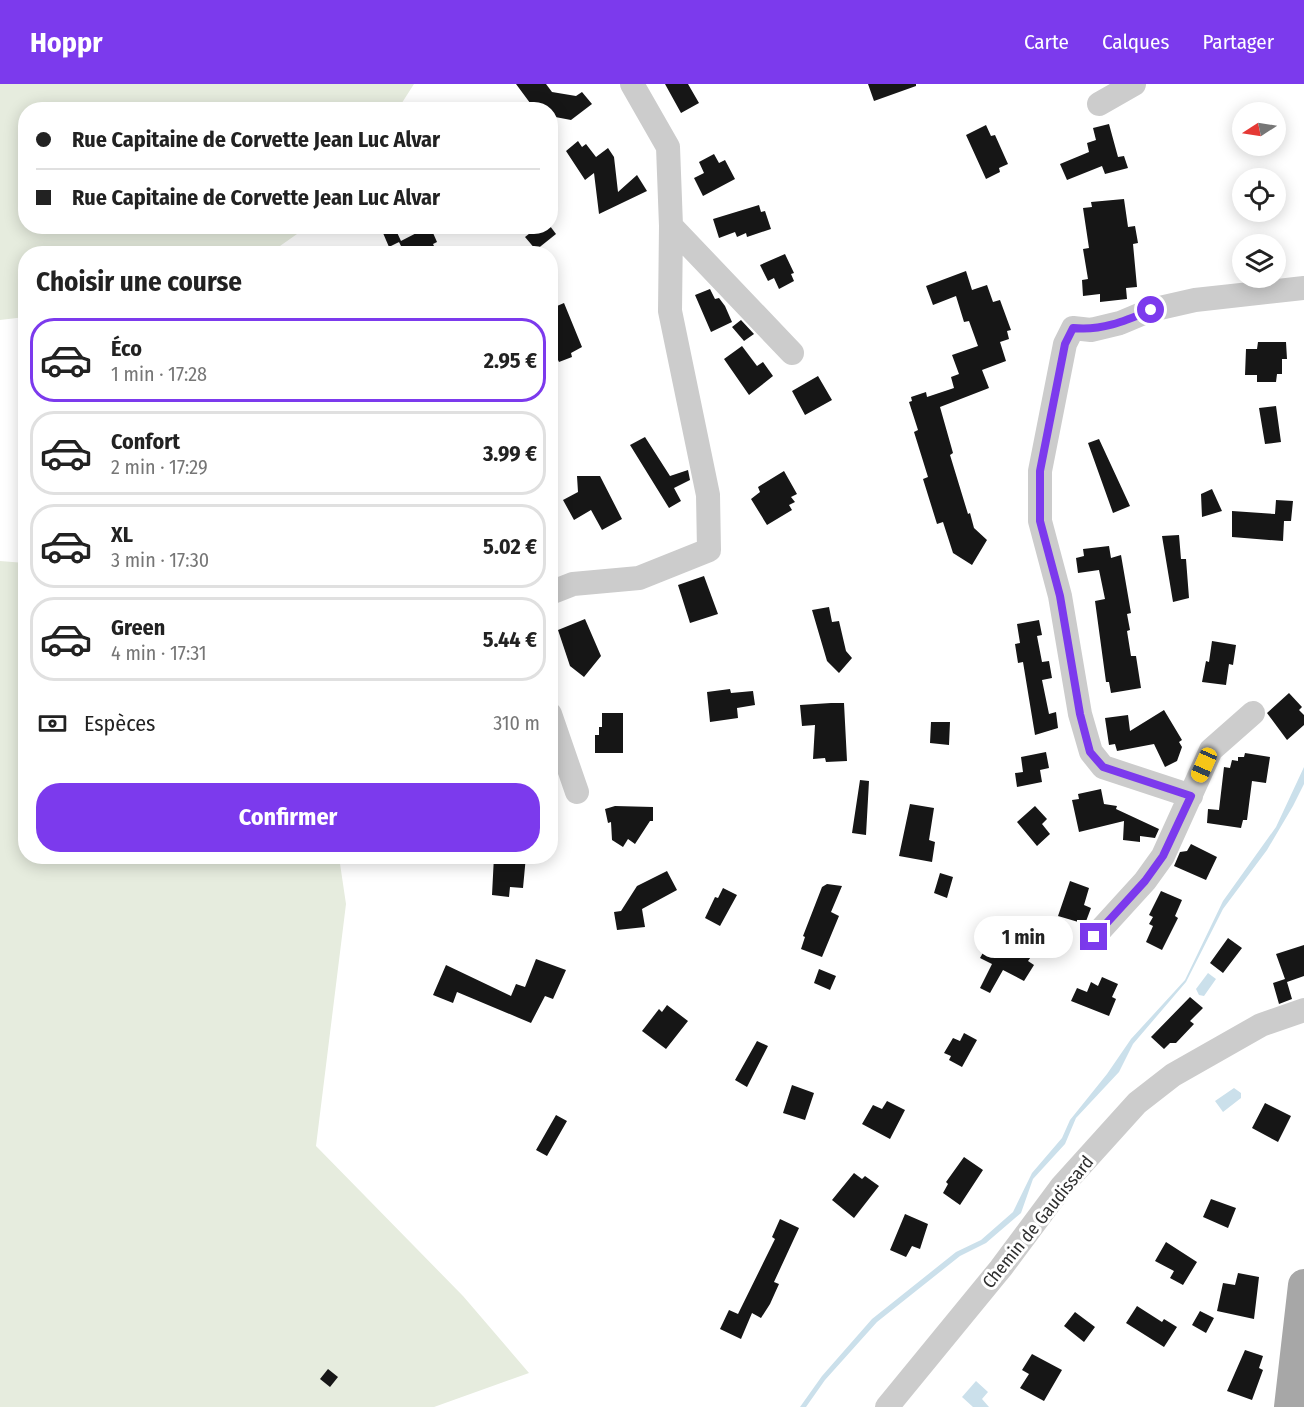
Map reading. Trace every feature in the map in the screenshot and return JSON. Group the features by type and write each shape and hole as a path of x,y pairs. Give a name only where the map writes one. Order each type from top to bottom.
{"main road":[{"path":"1290,1407 1300,1352 1304,1285"}],"street":[{"path":"558,590 573,584 639,578 710,550 708,495 670,311 671,226 668,147 632,84"},
{"path":"1099,104 1134,84"},
{"path":"671,226 792,353"},
{"path":"1191,796 1103,767 1090,752 1080,714 1060,596 1040,521 1040,471 1065,344 1073,328 1091,330 1120,323 1151,310 1195,300 1304,288"},
{"path":"1094,937 1145,881 1163,856 1211,750 1253,712"},
{"path":"558,737 577,792"},
{"name":"Chemin de Gaudissard","path":"887,1407 1001,1268 1062,1186 1137,1102 1173,1075 1261,1025 1304,1010"}],"shaded area":[{"path":"0,84 414,84 402,102 18,102 18,234 297,234 280,246 18,246 18,318 0,320"},
{"path":"0,561 18,562 18,864 340,864 346,904 316,1146 463,1296 529,1373 434,1407 0,1407"}],"water":[{"path":"1304,767 1304,784 1293,806 1267,850 1223,909 1186,982 1133,1044 1119,1072 1076,1118 1065,1144 1033,1179 1021,1213 986,1243 960,1256 877,1322 825,1380 806,1407 800,1407 822,1376 872,1319 956,1252 981,1240 1013,1212 1032,1173 1062,1138 1070,1120 1107,1074 1131,1039 1185,980 1223,901 1276,827"},
{"path":"1208,973 1216,979 1204,996 1199,995 1196,989"},
{"path":"1234,1088 1241,1093 1241,1098 1223,1112 1215,1101"},
{"path":"976,1381 988,1392 982,1399 989,1407 973,1407 962,1397"}],"building":[{"path":"516,84 546,84 552,92 576,96 582,92 592,104 571,120 558,118 558,102 529,102"},
{"path":"665,84 688,84 699,103 681,113"},
{"path":"868,84 916,84 916,86 874,101"},
{"path":"1109,124 1118,157 1124,156 1128,168 1105,174 1102,166 1067,180 1060,164 1089,152 1087,143 1096,140 1093,128"},
{"path":"986,125 991,136 995,135 1008,164 999,168 1000,172 986,179 966,135"},
{"path":"578,141 582,147 586,144 596,157 608,148 614,157 618,192 637,175 647,191 599,214 594,173 585,180 566,151"},
{"path":"714,154 719,163 725,160 735,179 703,196 694,178 704,173 699,162"},
{"path":"1124,199 1128,227 1135,226 1138,243 1133,244 1137,287 1126,288 1127,299 1100,302 1100,294 1083,296 1082,280 1088,279 1083,249 1089,248 1083,208 1092,207 1091,202"},
{"path":"759,205 761,212 765,211 771,229 747,237 746,233 737,237 735,232 719,238 713,219"},
{"path":"383,234 398,234 401,241 389,246"},
{"path":"414,234 434,234 437,242 433,244 434,246 401,246 399,242"},
{"path":"529,234 556,234 541,246 533,246 525,237"},
{"path":"785,254 794,273 791,274 794,281 779,289 774,278 768,281 760,265"},
{"path":"966,271 972,290 987,285 993,302 1000,300 1011,330 1007,331 1009,339 1000,342 1006,361 982,370 989,388 940,407 953,453 950,455 968,514 970,513 974,528 987,540 972,565 953,553 943,522 937,524 923,479 928,477 914,432 918,430 909,402 912,401 911,397 926,392 927,397 954,388 951,377 959,374 952,355 978,346 969,321 964,322 956,296 933,305 926,286"},
{"path":"710,289 715,299 719,298 725,306 732,322 711,332 695,295"},
{"path":"564,303 582,347 571,353 572,357 559,362 558,360 558,306"},
{"path":"741,320 754,334 744,341 732,327"},
{"path":"1258,342 1286,342 1287,359 1282,359 1282,374 1277,374 1276,382 1257,382 1257,375 1245,375 1246,349 1257,349"},
{"path":"742,346 757,366 763,362 773,376 749,395 724,359"},
{"path":"818,376 832,400 805,415 792,391"},
{"path":"1276,406 1281,442 1265,444 1259,408"},
{"path":"645,437 670,476 688,470 690,480 674,488 681,501 669,508 630,445"},
{"path":"1099,439 1130,506 1113,513 1088,443"},
{"path":"784,471 797,494 791,497 795,502 789,505 792,510 767,525 751,499 760,492 758,487"},
{"path":"577,476 600,476 622,519 602,530 591,510 574,520 563,500 578,492"},
{"path":"1212,489 1222,511 1202,517 1201,494"},
{"path":"1276,500 1293,501 1291,521 1284,521 1283,541 1232,537 1232,511 1275,514"},
{"path":"1179,535 1181,559 1186,559 1189,598 1173,602 1162,536"},
{"path":"1109,546 1111,558 1121,555 1131,613 1127,614 1130,630 1127,631 1131,656 1136,656 1141,688 1111,693 1109,682 1106,682 1095,601 1105,599 1099,570 1078,573 1076,558 1084,556 1083,549"},
{"path":"704,576 718,614 690,623 678,585"},
{"path":"829,607 832,622 839,621 846,651 852,658 839,673 827,661 812,610"},
{"path":"585,619 601,656 584,677 570,666 558,630"},
{"path":"1039,620 1042,635 1037,636 1042,662 1049,661 1052,678 1042,680 1049,714 1056,712 1058,728 1035,735 1023,662 1018,663 1015,644 1020,643 1017,624"},
{"path":"1212,641 1236,645 1233,665 1229,664 1226,685 1202,682 1206,661 1209,662"},
{"path":"730,689 731,693 753,691 755,705 737,708 738,718 710,722 707,692"},
{"path":"1289,693 1302,707 1299,710 1304,715 1304,725 1287,740 1267,713"},
{"path":"844,703 847,761 826,762 825,758 813,759 815,725 802,726 800,705"},
{"path":"1164,710 1182,740 1179,742 1182,747 1177,761 1165,767 1154,744 1117,751 1115,744 1109,745 1105,718 1128,715 1130,731"},
{"path":"602,713 623,713 623,753 595,753 595,735 599,735 599,727 602,727"},
{"path":"931,722 950,722 949,745 930,743"},
{"path":"1046,752 1049,768 1040,770 1042,782 1017,787 1015,773 1023,772 1021,757"},
{"path":"1245,753 1270,757 1266,783 1252,781 1247,820 1243,820 1241,828 1207,823 1208,809 1219,810 1224,767 1230,768 1232,760 1238,761 1238,757 1244,757"},
{"path":"860,780 869,781 866,835 852,833"},
{"path":"1101,789 1104,804 1117,806 1116,809 1159,829 1155,838 1140,836 1140,842 1123,840 1124,821 1079,832 1072,800 1079,799 1078,794"},
{"path":"910,804 934,808 929,840 935,842 932,862 899,856"},
{"path":"615,806 653,807 653,821 650,821 635,844 628,839 623,847 612,840 611,822 608,823 605,809"},
{"path":"1035,806 1047,819 1042,824 1050,834 1037,846 1017,822"},
{"path":"1191,844 1217,857 1206,880 1174,866 1180,852 1187,851"},
{"path":"494,864 525,864 523,888 510,887 509,897 492,895"},
{"path":"667,871 677,890 642,909 645,927 617,930 614,912 621,911 637,886"},
{"path":"940,873 953,877 947,898 934,893"},
{"path":"1070,881 1089,888 1084,905 1091,908 1085,924 1058,916"},
{"path":"827,884 842,886 831,912 839,916 822,957 801,949 805,937 803,936 822,887"},
{"path":"723,888 737,895 720,926 705,918 715,897 718,898"},
{"path":"1161,891 1182,900 1175,916 1178,918 1162,950 1146,942 1153,926 1149,924 1153,917 1149,915"},
{"path":"994,933 1033,954 1028,961 1034,965 1024,981 1003,970 990,993 980,988 992,964 980,958"},
{"path":"1228,938 1242,948 1223,973 1210,963"},
{"path":"1304,945 1304,976 1287,982 1292,999 1279,1004 1273,983 1285,979 1276,954"},
{"path":"536,959 566,970 553,999 545,996 531,1023 457,992 453,1003 433,995 446,965 511,996 516,984 525,987"},
{"path":"819,969 836,976 830,990 814,983"},
{"path":"1102,977 1118,984 1112,997 1116,999 1109,1016 1071,1001 1077,988 1087,992 1091,982 1098,986"},
{"path":"1190,997 1203,1008 1190,1021 1194,1024 1176,1043 1170,1043 1164,1049 1151,1037"},
{"path":"667,1005 688,1021 666,1049 642,1031 659,1009 662,1012"},
{"path":"964,1033 977,1040 962,1067 949,1060 951,1056 944,1053 953,1038 960,1041"},
{"path":"757,1041 768,1046 747,1087 735,1080"},
{"path":"792,1085 814,1093 805,1120 783,1113"},
{"path":"887,1101 905,1110 890,1139 862,1124 873,1105 882,1109"},
{"path":"1265,1103 1291,1116 1278,1142 1252,1128"},
{"path":"556,1115 567,1121 547,1156 536,1150"},
{"path":"964,1157 983,1170 960,1205 943,1193 948,1184 946,1182"},
{"path":"854,1173 862,1179 865,1176 879,1186 854,1218 832,1200"},
{"path":"1211,1199 1236,1208 1228,1228 1203,1217"},
{"path":"905,1214 928,1224 920,1249 912,1246 906,1257 890,1250"},
{"path":"780,1219 799,1228 774,1282 779,1284 770,1304 761,1318 752,1313 741,1339 720,1329 729,1310 738,1314 775,1239 772,1237"},
{"path":"1166,1242 1197,1262 1183,1285 1170,1278 1174,1271 1155,1261"},
{"path":"1238,1273 1259,1277 1254,1319 1217,1311 1223,1283 1235,1285"},
{"path":"1137,1306 1162,1322 1164,1319 1177,1327 1164,1347 1126,1323"},
{"path":"1200,1311 1214,1318 1206,1333 1192,1325"},
{"path":"1075,1312 1095,1327 1084,1342 1064,1326"},
{"path":"1245,1350 1263,1356 1259,1368 1263,1370 1252,1400 1227,1391"},
{"path":"1032,1354 1062,1370 1044,1401 1020,1388 1029,1374 1022,1370"},
{"path":"328,1369 338,1377 330,1387 320,1379"}],"route":[{"path":"1094,937 1145,881 1163,856 1191,796 1103,767 1090,752 1080,714 1060,596 1047,556 1040,521 1040,471 1065,344 1073,328 1091,330 1120,323 1151,310"}]}
